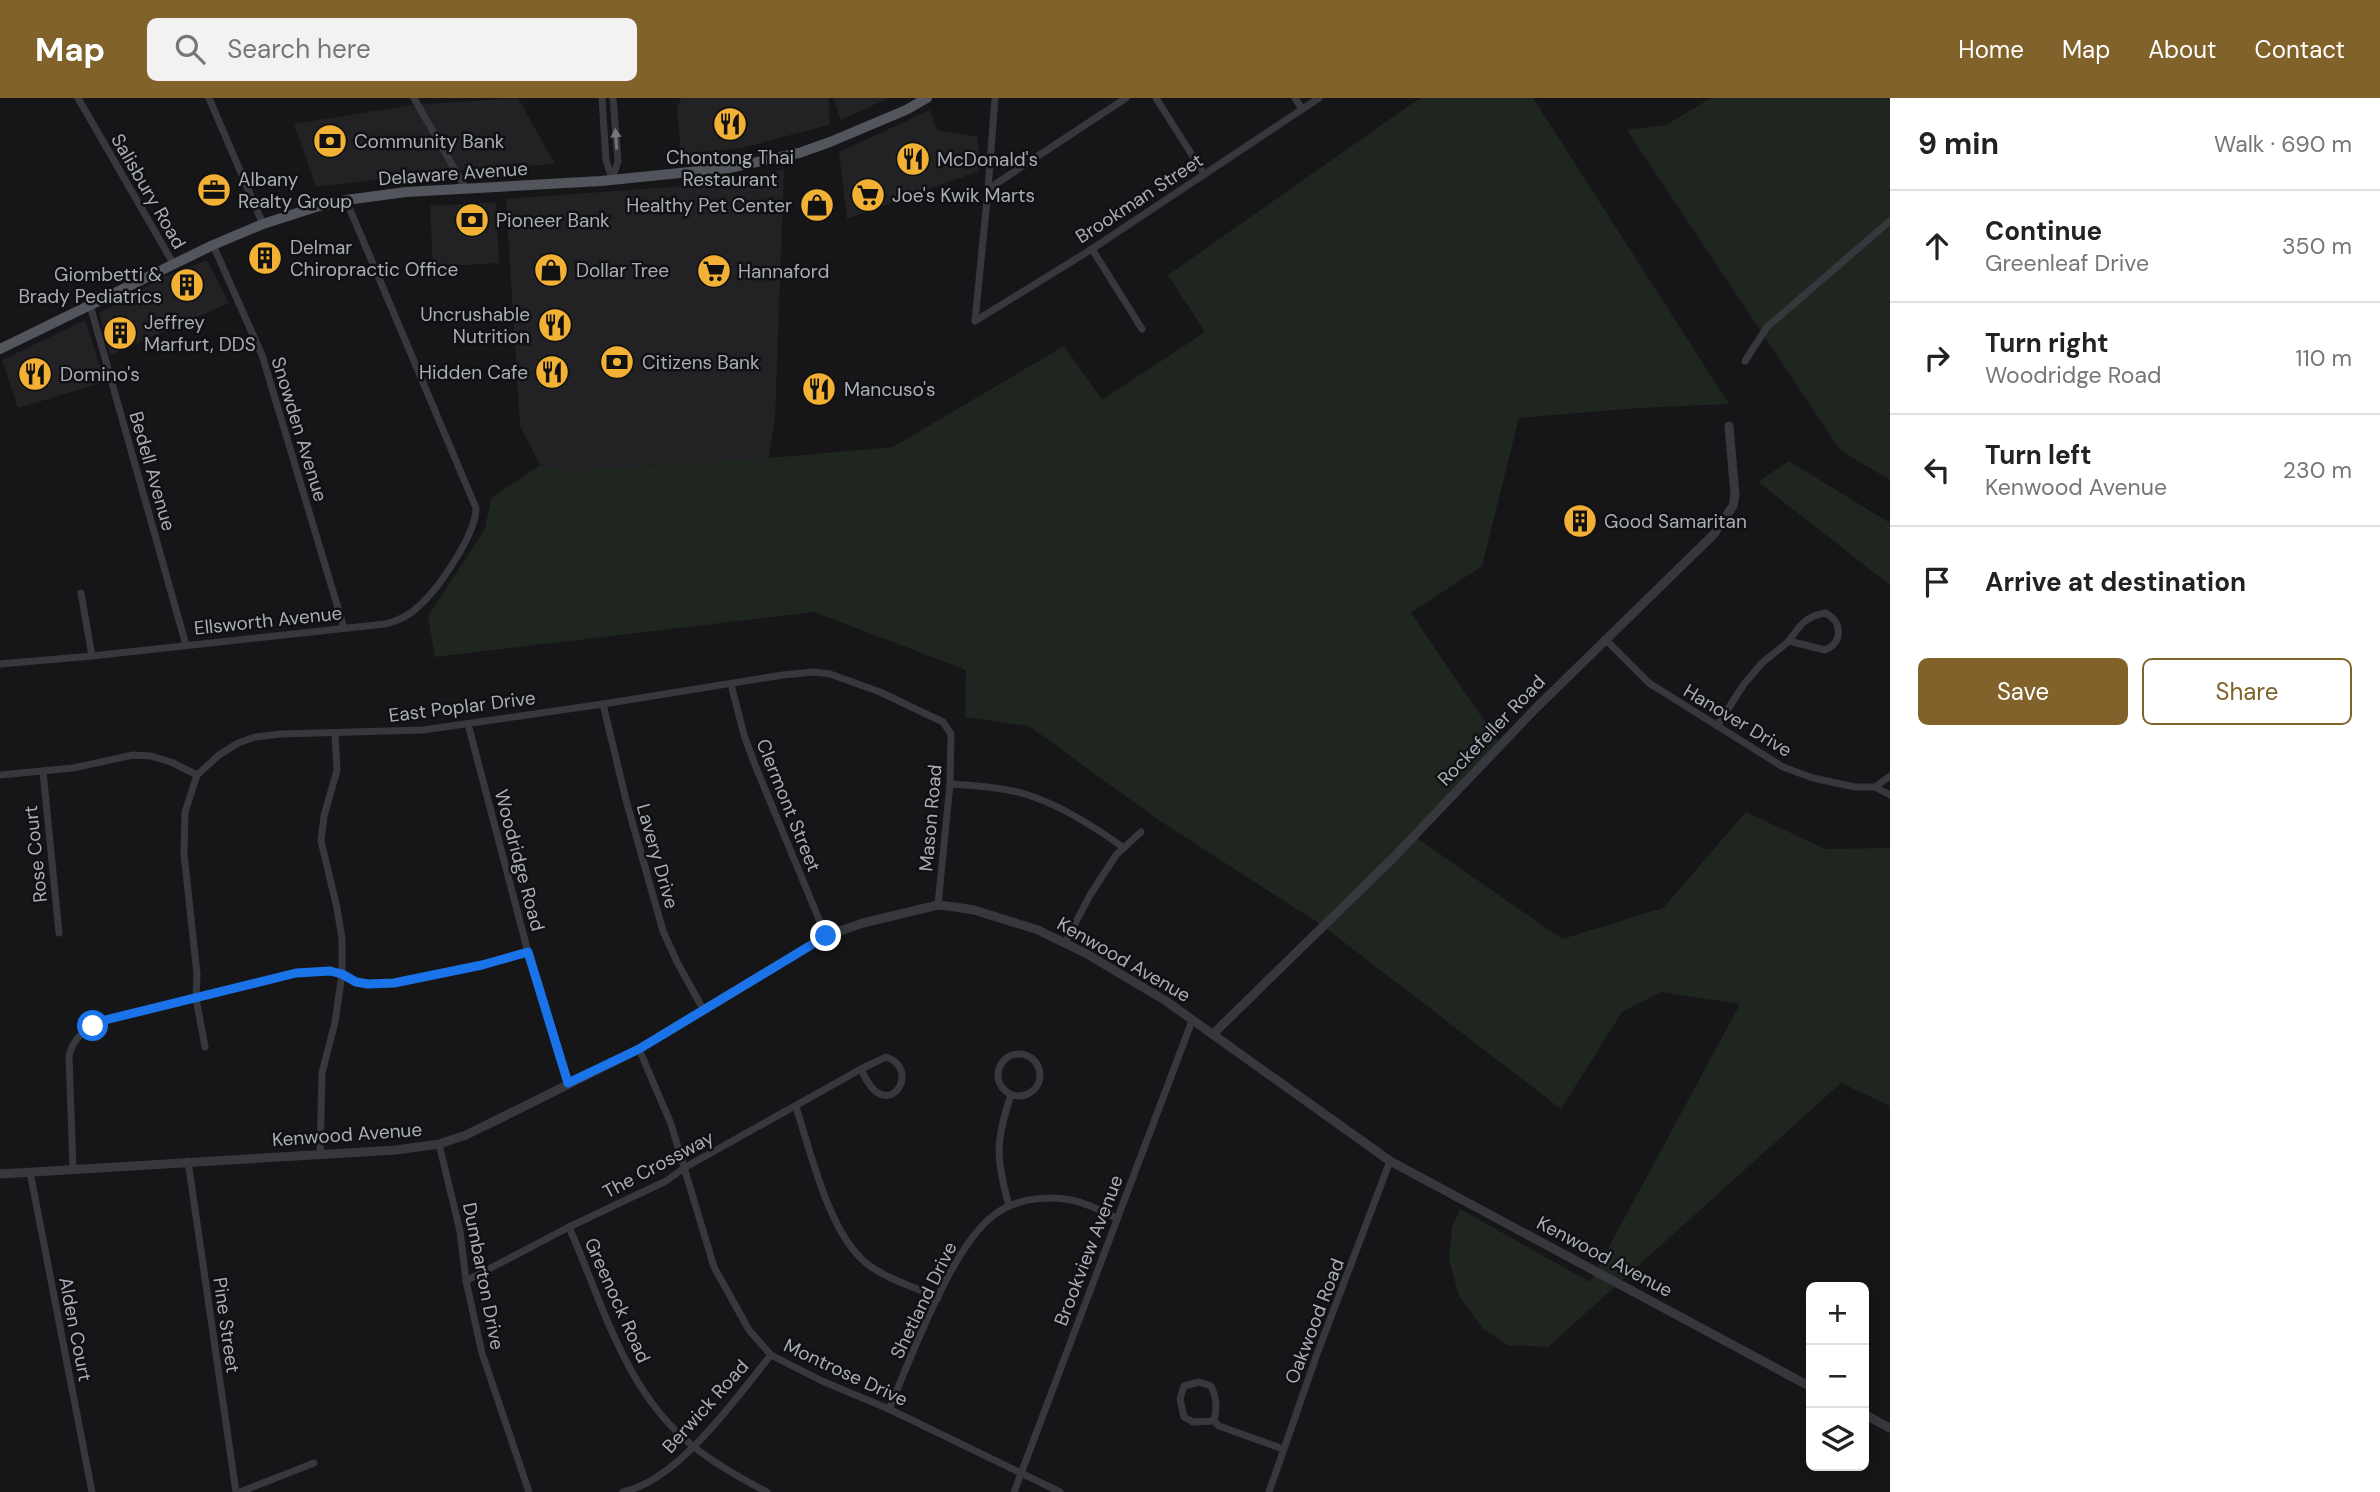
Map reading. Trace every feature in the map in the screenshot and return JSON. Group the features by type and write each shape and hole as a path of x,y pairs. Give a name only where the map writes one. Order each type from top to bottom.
{"main road":[{"name":"Delaware Avenue","path":"0,349 213,245 263,224 346,200 406,192 612,180 729,168 800,153 866,128 927,98"}],"street":[{"name":"Salisbury Road","path":"78,98 173,263"},
{"path":"209,98 263,224"},
{"path":"414,98 466,189"},
{"path":"602,98 606,160 612,180"},
{"path":"612,180 618,161 613,98"},
{"path":"988,189 995,98"},
{"path":"988,189 1126,98"},
{"path":"1156,98 1204,174"},
{"path":"1295,98 1302,109"},
{"name":"Brookman Street","path":"988,189 975,321 1092,249 1319,98"},
{"name":"Ellsworth Avenue","path":"0,664 399,621 418,607 434,590 472,531 476,508 346,200"},
{"path":"1745,361 1767,327 1890,221"},
{"name":"Snowden Avenue","path":"213,245 262,355 344,628"},
{"path":"1092,249 1142,329"},
{"name":"Bedell Avenue","path":"90,305 186,645"},
{"name":"Rockefeller Road","path":"1213,1034 1393,858 1474,771 1605,639 1714,534 1733,506 1735,488 1729,426"},
{"path":"81,593 92,656"},
{"path":"1717,726 1744,684 1762,663 1789,641 1799,625 1816,614 1825,613 1833,616 1838,624 1838,639 1829,649 1802,646 1789,641"},
{"name":"Hanover Drive","path":"1605,639 1649,683 1783,768 1855,787 1875,788 1890,795"},
{"name":"East Poplar Drive","path":"197,775 219,755 238,743 255,737 281,734 403,732 814,672 830,674 870,688 943,722 951,734"},
{"name":"Clermont Street","path":"731,684 744,736 826,936"},
{"name":"Lavery Drive","path":"603,704 626,800 663,931 703,1009"},
{"name":"Woodridge Road","path":"468,724 528,952 568,1083"},
{"path":"320,1155 322,1073 335,1022 342,974 342,939 321,841 324,816 337,770 335,734"},
{"name":"Mason Road","path":"938,905 950,784 951,734"},
{"path":"0,775 73,768 134,755 171,762 197,775 185,812 183,842 197,974 196,998 205,1047"},
{"name":"Rose Court","path":"43,771 59,933"},
{"path":"1875,788 1890,776"},
{"path":"950,784 1026,794 1067,812 1124,848"},
{"path":"1065,943 1090,895 1116,855 1141,832"},
{"name":"Kenwood Avenue","path":"0,1174 396,1150 439,1144 491,1123 639,1049 826,936 863,923 938,905 974,910 1038,930 1065,943 1166,1001 1390,1161 1806,1384"},
{"path":"73,1169 68,1066 74,1042 83,1032 105,1020 296,973 318,971 342,974 356,982 368,984 395,983 482,965 528,952"},
{"name":"Brookview Avenue","path":"1014,1492 1192,1021"},
{"name":"Montrose Drive","path":"639,1049 671,1124 714,1267 749,1330 771,1355 1060,1492"},
{"path":"1014,1054 1028,1056 1039,1073 1037,1086 1028,1095 1011,1095 1000,1080 1000,1066 1003,1060 1014,1054"},
{"name":"The Crossway","path":"466,1281 569,1227 666,1181 684,1168 796,1107 861,1069 879,1059 891,1059 902,1072 901,1085 892,1095 886,1095 872,1088 861,1069"},
{"path":"1009,1206 999,1170 998,1144 1001,1124 1011,1095"},
{"path":"796,1107 831,1210 845,1242 873,1268 939,1298"},
{"name":"Dumbarton Drive","path":"439,1144 460,1231 466,1281 482,1353 529,1492"},
{"name":"Pine Street","path":"188,1161 238,1492"},
{"name":"Oakwood Road","path":"1269,1492 1390,1161"},
{"name":"Alden Court","path":"30,1172 92,1492"},
{"name":"Shetland Drive","path":"889,1409 962,1252 979,1228 995,1214 1009,1206 1045,1198 1070,1199 1116,1218"},
{"name":"Greenock Road","path":"569,1227 608,1325 638,1383 693,1447 731,1473 767,1492"},
{"name":"Berwick Road","path":"623,1492 656,1479 693,1447 771,1355"},
{"path":"1214,1421 1217,1406 1211,1386 1199,1382 1184,1386 1180,1399 1184,1417 1193,1422 1214,1421 1219,1426 1283,1449"},
{"path":"1869,1417 1890,1428"},
{"path":"238,1492 314,1463"}],"shaded area":[{"path":"518,98 555,164 444,171 316,187 294,124 411,105"},
{"path":"681,98 829,98 829,125 745,147 681,156 677,109"},
{"path":"833,98 889,98 841,120"},
{"path":"1420,98 1533,98 1729,404 1519,418 1482,566 1411,613 1500,744 1414,836 1562,939 1663,908 1746,812 1825,849 1890,848 1890,1106 1841,1083 1548,1347 1508,1345 1483,1329 1459,1296 1449,1259 1452,1227 1460,1209 1590,1282 1740,1004 1661,992 1622,1012 1561,1109 1323,926 1157,819 1029,726 965,717 966,670 814,612 435,657 428,616 485,529 491,498 540,465 567,471 893,447 1064,346 1102,400 1205,332 1168,275"},
{"path":"1711,98 1890,98 1890,480 1840,450 1627,130 1666,125"},
{"path":"930,110 937,130 978,137 979,171 847,219 839,152"},
{"path":"784,170 775,419 769,458 567,471 540,465 520,426 506,199 698,185"},
{"path":"496,202 499,263 433,267 430,206"},
{"path":"207,260 229,303 110,355 99,313 166,276"},
{"path":"85,320 105,382 18,408 2,360"},
{"path":"1789,461 1890,523 1890,585 1758,482"}],"place":[{"name":"Chontong Thai Restaurant","path":"730,124"},
{"name":"Community Bank","path":"330,141"},
{"name":"McDonald's","path":"913,159"},
{"name":"Albany Realty Group","path":"214,190"},
{"name":"Joe's Kwik Marts","path":"868,195"},
{"name":"Healthy Pet Center","path":"817,205"},
{"name":"Pioneer Bank","path":"472,220"},
{"name":"Delmar Chiropractic Office","path":"265,258"},
{"name":"Dollar Tree","path":"551,270"},
{"name":"Hannaford","path":"714,271"},
{"name":"Giombetti & Brady Pediatrics","path":"187,285"},
{"name":"Uncrushable Nutrition","path":"555,325"},
{"name":"Jeffrey Marfurt, DDS","path":"120,333"},
{"name":"Citizens Bank","path":"617,362"},
{"name":"Hidden Cafe","path":"552,372"},
{"name":"Domino's","path":"35,374"},
{"name":"Mancuso's","path":"819,389"},
{"name":"Good Samaritan","path":"1580,521"}],"route":[{"path":"93,1026 105,1020 296,973 330,971 356,982 394,983 482,965 528,952 568,1083 639,1049 826,936"}]}
